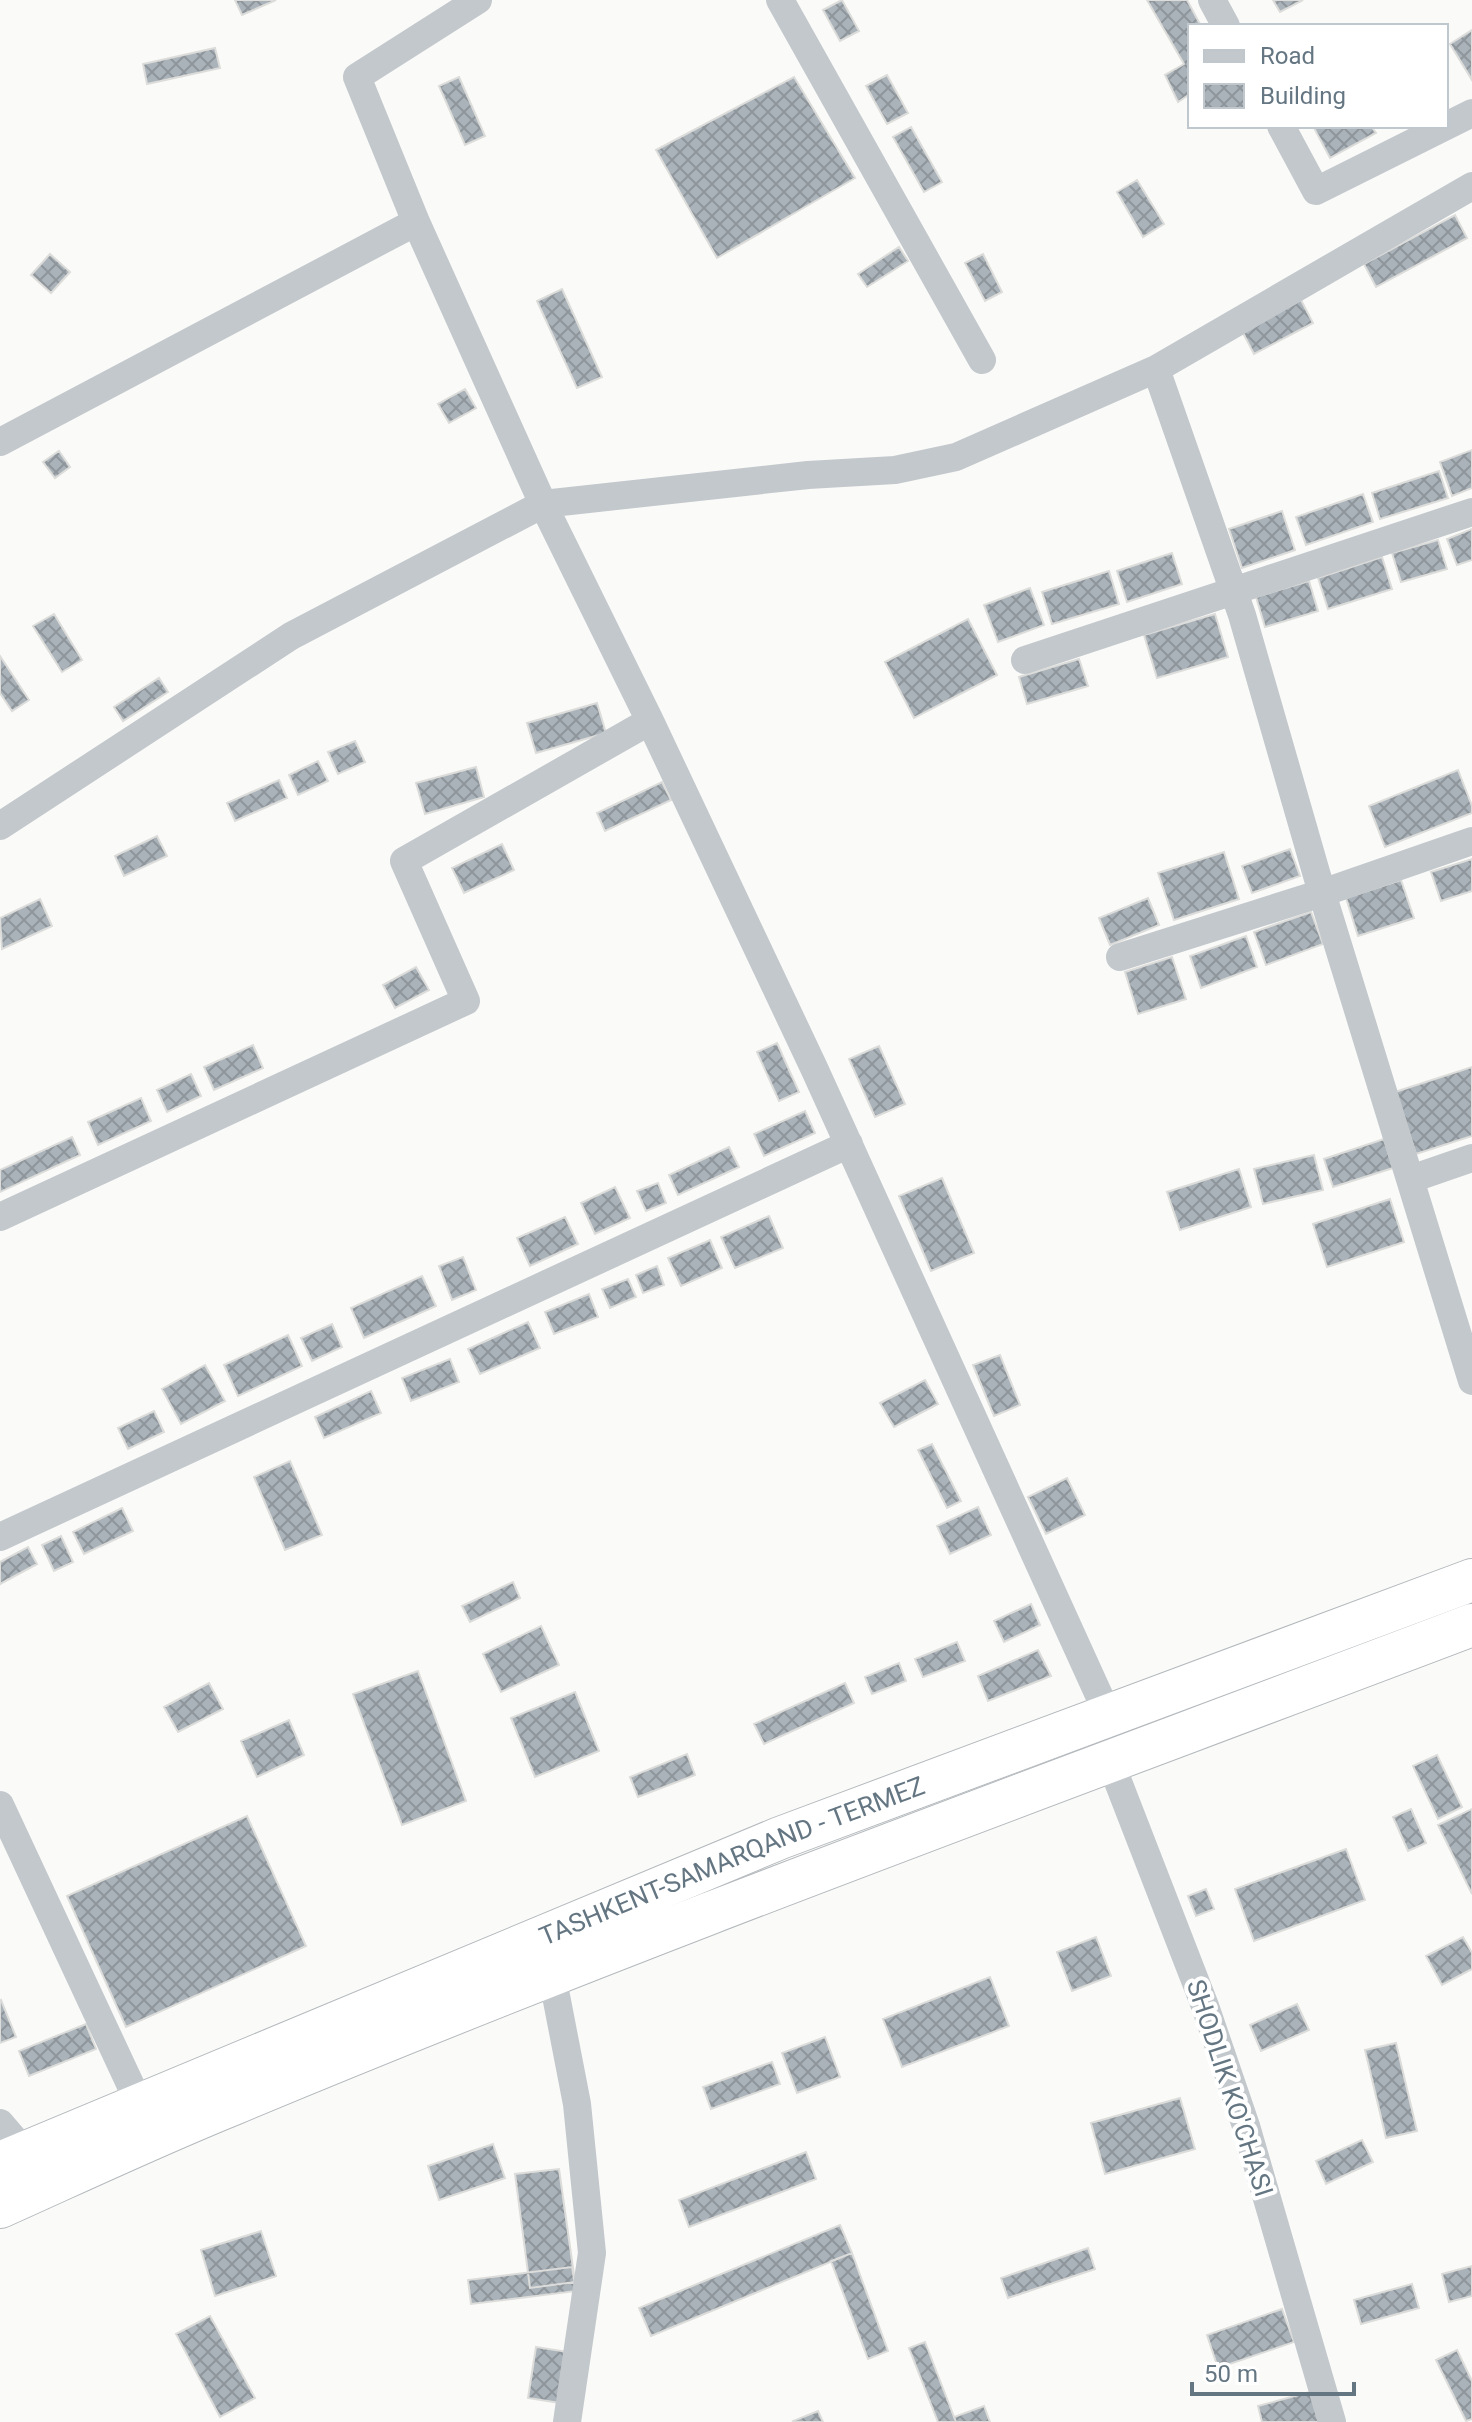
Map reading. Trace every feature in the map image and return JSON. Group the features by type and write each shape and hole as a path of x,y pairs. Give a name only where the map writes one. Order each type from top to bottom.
{"highway":[{"name":"TASHKENT-SAMARQAND - TERMEZ","path":"8,2146 139,2103 780,1838 1472,1580"},
{"path":"1377,1661 1396,1642 1400,1632 1396,1622 1383,1613"},
{"name":"TASHKENT-SAMARQAND - TERMEZ","path":"0,2207 230,2105 552,1975 1472,1625"}],"street":[{"path":"478,0 357,77 416,222 543,504 650,721 849,1144 1108,1715"},
{"path":"780,0 982,360"},
{"path":"1212,0 1225,24"},
{"path":"1448,125 1472,113"},
{"path":"1282,128 1316,191 1442,128"},
{"path":"0,826 291,636 543,504 808,475 895,470 956,457 1156,369 1472,186"},
{"path":"0,442 416,222"},
{"path":"1156,369 1233,593 1472,1381"},
{"path":"1025,660 1472,512"},
{"path":"0,1217 466,1001 404,861 650,721"},
{"path":"1120,957 1322,893 1472,841"},
{"path":"0,1537 849,1144"},
{"path":"1411,1179 1472,1158"},
{"name":"SHODLIK KO'CHASI","path":"1110,1761 1205,2006 1246,2126 1332,2422"},
{"path":"0,1805 139,2103"},
{"path":"552,1975 577,2104 592,2253 567,2422"}],"building":[{"path":"235,0 276,0 242,15"},
{"path":"842,0 859,31 840,41 823,10"},
{"path":"1147,0 1187,0 1200,24 1188,24 1188,95 1178,102 1165,75 1184,64"},
{"path":"1273,0 1303,0 1280,12"},
{"path":"1472,30 1472,80 1450,44"},
{"path":"215,48 220,68 147,84 143,64"},
{"path":"887,75 908,113 887,124 866,86"},
{"path":"459,77 485,136 465,145 439,86"},
{"path":"794,77 855,178 717,258 656,150"},
{"path":"911,127 942,182 924,192 893,137"},
{"path":"1314,128 1372,128 1376,133 1330,158"},
{"path":"1137,180 1164,224 1143,237 1117,192"},
{"path":"1455,215 1467,238 1376,287 1364,264"},
{"path":"899,247 908,261 867,287 858,274"},
{"path":"50,254 70,272 51,293 31,275"},
{"path":"983,254 1002,292 985,301 965,263"},
{"path":"562,289 602,377 577,388 537,301"},
{"path":"1301,300 1313,323 1254,354 1242,331"},
{"path":"465,389 476,408 449,423 438,404"},
{"path":"1472,450 1472,488 1452,496 1440,462"},
{"path":"59,451 70,467 55,478 43,462"},
{"path":"1439,471 1448,498 1380,519 1372,493"},
{"path":"1363,494 1373,522 1306,545 1296,517"},
{"path":"1282,511 1295,550 1242,568 1229,529"},
{"path":"1472,529 1472,560 1457,565 1447,539"},
{"path":"1438,540 1447,569 1401,582 1392,553"},
{"path":"1172,553 1182,584 1127,602 1117,571"},
{"path":"1382,557 1392,589 1328,609 1318,578"},
{"path":"1109,571 1119,604 1052,624 1042,592"},
{"path":"1309,581 1318,611 1265,627 1256,597"},
{"path":"1030,588 1044,625 998,642 984,605"},
{"path":"54,614 82,660 62,672 33,626"},
{"path":"1215,614 1228,657 1157,678 1144,635"},
{"path":"968,619 997,675 914,718 885,662"},
{"path":"0,656 29,700 12,711 0,693"},
{"path":"1079,659 1088,686 1027,704 1019,677"},
{"path":"159,678 168,692 123,721 114,707"},
{"path":"597,703 606,733 536,753 527,723"},
{"path":"355,741 365,762 338,774 328,752"},
{"path":"318,761 328,781 298,795 289,775"},
{"path":"476,767 484,797 425,814 416,783"},
{"path":"1458,770 1472,813 1385,847 1369,806"},
{"path":"279,780 287,798 235,821 227,803"},
{"path":"662,782 671,800 605,831 597,813"},
{"path":"157,836 167,856 124,876 115,856"},
{"path":"502,844 514,870 464,893 452,868"},
{"path":"1290,849 1300,876 1252,893 1242,866"},
{"path":"1224,852 1239,899 1174,920 1158,873"},
{"path":"1472,859 1472,891 1441,901 1431,872"},
{"path":"1401,880 1414,918 1358,936 1346,898"},
{"path":"1148,898 1159,925 1110,945 1099,918"},
{"path":"40,899 52,926 2,949 0,918"},
{"path":"1311,912 1323,944 1266,965 1254,932"},
{"path":"1246,936 1257,967 1201,988 1190,956"},
{"path":"1172,957 1186,999 1138,1014 1125,972"},
{"path":"416,967 429,990 395,1008 383,985"},
{"path":"777,1043 799,1092 779,1101 757,1052"},
{"path":"253,1045 263,1068 214,1090 204,1067"},
{"path":"879,1046 905,1104 875,1117 849,1059"},
{"path":"1472,1067 1472,1136 1416,1154 1395,1092"},
{"path":"191,1074 201,1096 167,1112 157,1090"},
{"path":"141,1098 151,1121 98,1145 88,1122"},
{"path":"805,1111 815,1133 764,1156 754,1134"},
{"path":"72,1137 80,1155 0,1192 0,1170"},
{"path":"1384,1139 1393,1168 1333,1187 1324,1159"},
{"path":"729,1147 739,1167 678,1195 669,1175"},
{"path":"1314,1155 1323,1190 1263,1204 1254,1169"},
{"path":"1239,1169 1251,1207 1180,1230 1167,1192"},
{"path":"942,1178 974,1253 931,1271 899,1196"},
{"path":"658,1183 666,1203 646,1211 637,1191"},
{"path":"615,1187 630,1218 595,1234 581,1203"},
{"path":"1390,1199 1404,1242 1327,1267 1313,1224"},
{"path":"769,1216 783,1248 735,1268 721,1237"},
{"path":"565,1217 578,1244 530,1266 517,1238"},
{"path":"710,1240 722,1268 681,1286 668,1258"},
{"path":"463,1257 476,1290 452,1300 439,1266"},
{"path":"657,1266 664,1285 643,1293 636,1275"},
{"path":"422,1276 436,1306 364,1338 351,1308"},
{"path":"628,1279 636,1297 610,1308 602,1289"},
{"path":"589,1294 598,1317 554,1334 545,1312"},
{"path":"528,1322 540,1348 480,1374 468,1349"},
{"path":"332,1324 342,1347 312,1361 301,1338"},
{"path":"288,1335 302,1366 238,1396 224,1365"},
{"path":"1000,1355 1020,1405 994,1416 973,1365"},
{"path":"450,1359 459,1382 411,1401 402,1378"},
{"path":"205,1365 225,1401 181,1424 162,1389"},
{"path":"925,1380 938,1404 894,1427 880,1403"},
{"path":"371,1391 381,1413 324,1438 315,1417"},
{"path":"154,1411 164,1432 128,1449 118,1428"},
{"path":"932,1444 961,1501 947,1508 918,1450"},
{"path":"290,1461 322,1535 285,1550 254,1477"},
{"path":"1067,1478 1085,1515 1046,1534 1028,1497"},
{"path":"978,1507 991,1535 950,1554 937,1526"},
{"path":"122,1508 133,1531 84,1554 73,1532"},
{"path":"61,1536 73,1562 54,1571 42,1545"},
{"path":"28,1547 37,1564 0,1584 0,1562"},
{"path":"513,1582 520,1598 470,1622 462,1606"},
{"path":"1031,1604 1040,1625 1004,1642 994,1621"},
{"path":"541,1626 559,1665 501,1692 483,1654"},
{"path":"957,1642 965,1661 923,1677 915,1659"},
{"path":"1038,1650 1051,1676 988,1701 978,1676"},
{"path":"899,1663 906,1681 872,1694 865,1677"},
{"path":"418,1671 466,1801 402,1825 353,1694"},
{"path":"209,1683 223,1709 178,1732 164,1707"},
{"path":"845,1683 854,1703 764,1744 754,1724"},
{"path":"575,1692 599,1751 535,1777 511,1718"},
{"path":"289,1720 304,1755 257,1777 241,1741"},
{"path":"687,1754 695,1775 638,1797 630,1777"},
{"path":"1437,1755 1462,1807 1438,1819 1413,1766"},
{"path":"1411,1809 1426,1843 1408,1851 1393,1817"},
{"path":"1472,1809 1472,1894 1438,1825"},
{"path":"247,1816 306,1946 126,2027 67,1896"},
{"path":"1346,1849 1365,1900 1254,1941 1235,1889"},
{"path":"1206,1889 1214,1909 1196,1916 1188,1896"},
{"path":"1096,1937 1111,1976 1072,1991 1057,1952"},
{"path":"1463,1937 1472,1953 1472,1969 1442,1985 1426,1956"},
{"path":"990,1977 1009,2026 902,2067 883,2019"},
{"path":"0,2001 16,2037 0,2043"},
{"path":"1297,2004 1309,2030 1261,2051 1250,2025"},
{"path":"86,2024 96,2049 29,2076 19,2051"},
{"path":"825,2037 840,2077 797,2093 782,2053"},
{"path":"1396,2043 1417,2131 1386,2138 1365,2050"},
{"path":"772,2062 780,2084 711,2109 703,2087"},
{"path":"1180,2098 1195,2149 1105,2174 1091,2123"},
{"path":"1362,2140 1373,2162 1326,2184 1316,2161"},
{"path":"493,2144 505,2178 439,2200 428,2166"},
{"path":"806,2152 816,2179 689,2227 679,2200"},
{"path":"559,2169 575,2282 530,2288 515,2174"},
{"path":"840,2225 852,2253 651,2336 639,2308"},
{"path":"261,2231 276,2276 215,2296 201,2250"},
{"path":"1088,2248 1095,2269 1008,2298 1001,2278"},
{"path":"852,2253 888,2351 868,2359 831,2261"},
{"path":"1472,2266 1472,2296 1449,2302 1442,2274"},
{"path":"572,2267 576,2291 471,2304 468,2280"},
{"path":"1412,2284 1419,2308 1361,2324 1354,2300"},
{"path":"1282,2309 1294,2342 1218,2368 1207,2335"},
{"path":"210,2316 255,2398 220,2417 176,2334"},
{"path":"925,2342 956,2422 938,2422 909,2348"},
{"path":"536,2347 568,2352 560,2403 528,2398"},
{"path":"1457,2350 1472,2381 1472,2419 1466,2421 1436,2360"},
{"path":"1310,2392 1319,2422 1262,2422 1258,2406"},
{"path":"984,2406 990,2422 956,2422 954,2417"},
{"path":"818,2411 823,2422 793,2421"}]}
